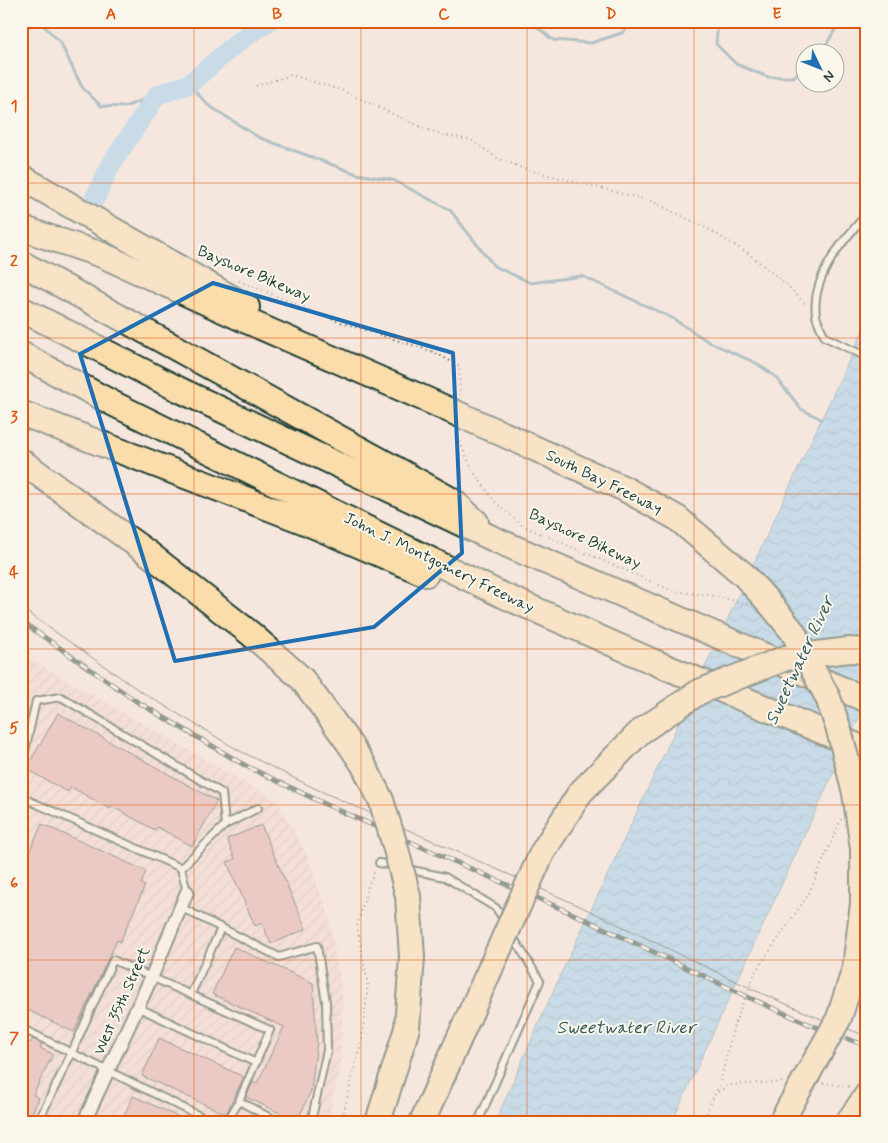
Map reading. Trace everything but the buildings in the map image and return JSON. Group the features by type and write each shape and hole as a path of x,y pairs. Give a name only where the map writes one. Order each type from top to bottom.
{"highway":[{"path":"21,177 344,362"},
{"path":"21,228 102,255 246,321 344,362"},
{"path":"21,263 244,384 453,501 496,540"},
{"path":"21,309 178,389 496,540 867,700"},
{"name":"John J. Montgomery Freeway","path":"21,354 114,404 500,594 654,662 867,750"},
{"name":"South Bay Freeway","path":"344,362 625,489 677,518 744,575 793,632 828,698 839,730 855,793 863,849 863,903 855,968 839,1018 781,1122"},
{"path":"21,412 300,520 460,589 500,594"},
{"path":"21,461 191,586 251,634 302,679 363,764 381,800 408,896 412,957 407,1028 378,1122"},
{"path":"21,479 140,560 191,586"},
{"path":"422,1122 542,854 580,793 640,732 699,692 786,658 849,650 867,651"},
{"path":"848,1122 867,1095"}],"street":[{"name":"West 35th Street","path":"84,1122 152,976 187,892"}],"lane":[{"path":"867,214 842,241 823,276 817,297 816,316 825,337 867,357"},
{"path":"21,769 36,701 61,697 222,793 225,825"},
{"path":"21,797 181,868"},
{"path":"181,868 225,825 258,808"},
{"path":"379,863 445,877 496,908 540,981 478,1122"},
{"path":"181,868 187,892"},
{"path":"180,907 279,957 317,946 326,1002 327,1050 311,1122"},
{"path":"191,994 221,928"},
{"path":"38,1122 113,960 270,1030 239,1100 227,1122"},
{"path":"138,1007 256,1063"},
{"path":"21,1028 212,1122"},
{"path":"239,1100 278,1122"}],"path":[{"path":"256,86 291,74 341,90 423,128 443,135 471,140 497,158 525,169 651,201 708,229 749,254 786,284 816,316"},
{"name":"Bayshore Bikeway","path":"238,281 336,321 434,352 459,366 460,397"},
{"name":"Bayshore Bikeway","path":"458,437 475,474 495,502 523,526 672,591 714,596"},
{"path":"702,1122 720,1083 734,1025 756,971 808,895 841,818"},
{"path":"340,1122 362,1039 368,985 356,926 368,886 379,863"}],"highlighted area":[{"path":"213,283 453,353 462,553 374,627 175,661 80,354"}],"shaded area":[{"path":"27,657 277,801 307,855 329,916 343,999 340,1069 327,1122 21,1122 21,684"}],"water":[{"name":"Sweetwater River","path":"867,322 867,700 672,1122 495,1122 559,978"}],"waterway":[{"path":"39,21 60,42 82,87 101,106 124,107 157,95"},
{"path":"95,198 110,166 157,95 189,84 238,42 269,21"},
{"path":"530,21 553,40 591,43 622,33 634,21"},
{"path":"718,21 716,44 736,64 768,77 793,77 796,75"},
{"path":"828,42 840,21"},
{"path":"189,84 208,105 258,137 357,174 393,180 450,210 494,266 531,283 582,276 672,318 709,342 756,363 776,377 801,409 821,419"}],"tram line":[{"path":"21,608 140,691 238,750 314,788 584,908 754,990 821,1019 867,1036"}],"railway":[{"path":"21,621 136,701 246,766 327,805 580,917 750,998 811,1025 867,1046"}]}
